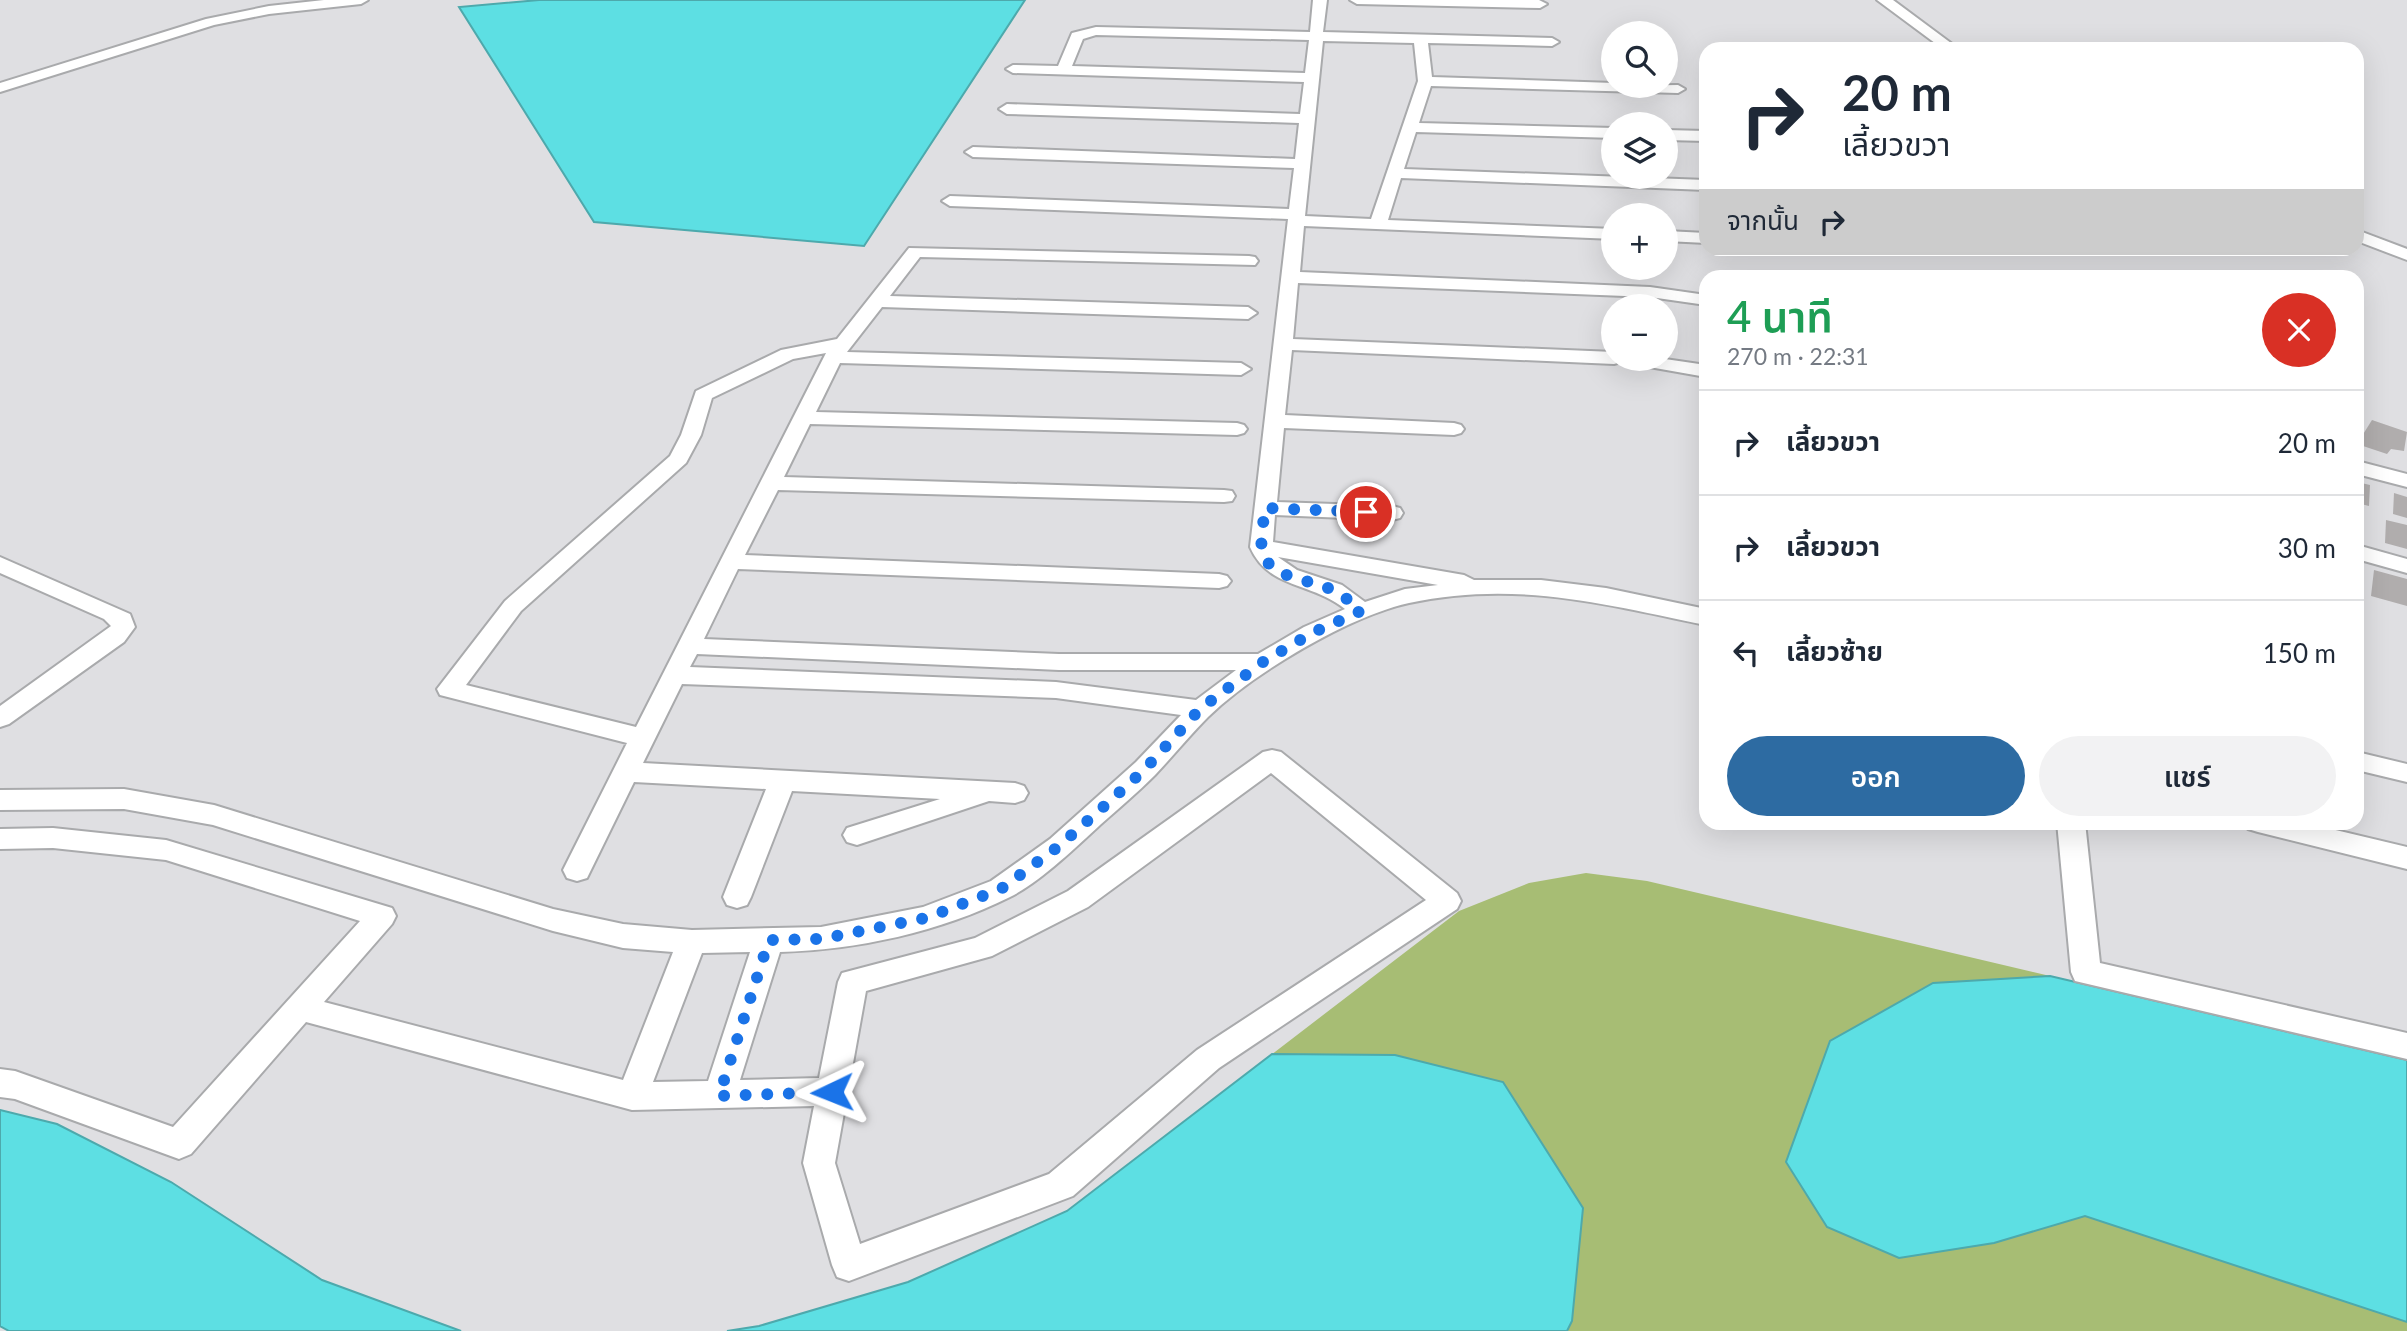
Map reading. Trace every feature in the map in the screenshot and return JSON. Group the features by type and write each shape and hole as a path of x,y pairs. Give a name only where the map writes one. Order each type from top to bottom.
{"street":[{"path":"0,89 211,22 269,10 361,0"},
{"path":"1320,0 1261,547 1265,559 1279,571 1330,589 1361,611"},
{"path":"1357,0 1540,4"},
{"path":"1884,0 1942,42"},
{"path":"1063,70 1077,36 1096,31 1552,42"},
{"path":"1378,224 1425,81 1422,40"},
{"path":"1013,69 1312,78"},
{"path":"1425,81 1601,87"},
{"path":"1007,108 1307,119"},
{"path":"1410,127 1601,133"},
{"path":"1678,135 1699,136"},
{"path":"973,152 1303,164"},
{"path":"1395,173 1699,185"},
{"path":"950,201 1601,233"},
{"path":"1678,237 1699,238"},
{"path":"2364,238 2407,255"},
{"path":"578,870 838,350 915,252 1249,261"},
{"path":"1290,277 1650,292 1699,299"},
{"path":"876,301 1248,313"},
{"path":"1283,344 1601,357"},
{"path":"643,738 449,689 513,606 679,459 691,435 703,395 788,354 838,350 1241,369"},
{"path":"1678,367 1699,370"},
{"path":"802,418 1237,429"},
{"path":"1275,421 1454,429"},
{"path":"2364,469 2407,481"},
{"path":"770,483 1224,496"},
{"path":"1265,508 1392,513"},
{"path":"1261,547 1488,586"},
{"path":"2364,554 2407,566"},
{"path":"731,562 1219,581"},
{"path":"0,564 112,614 121,619 123,627 116,636 0,718"},
{"path":"0,800 124,799 214,815 553,920 623,936 692,942 821,939 926,918 1001,889 1069,838 1145,769 1200,709 1263,662 1312,633 1361,611 1405,596 1488,586 1541,587 1606,595 1699,615"},
{"path":"689,646 1059,662 1263,662"},
{"path":"674,675 1056,690 1200,709"},
{"path":"1272,759 1447,901 1208,1059 1060,1185 849,1265 819,1163 832,1092 853,982 982,948 1078,899 1272,759"},
{"path":"2364,763 2407,772"},
{"path":"626,772 1004,792 858,835"},
{"path":"737,897 782,780"},
{"path":"2072,830 2086,972 2407,1046"},
{"path":"2291,830 2407,858"},
{"path":"0,839 53,838 166,850 382,916 179,1144 0,1083"},
{"path":"719,1096 769,940"},
{"path":"632,1096 692,942"},
{"path":"301,1008 632,1096 832,1092"}],"green space":[{"path":"1586,873 1647,881 2407,1060 2407,1331 727,1331 759,1326 908,1282 1067,1211 1459,911 1529,883"}],"water":[{"path":"539,0 1025,0 864,246 594,222 459,7"},
{"path":"2050,976 2407,1060 2407,1322 2085,1216 1994,1243 1899,1258 1827,1227 1786,1162 1830,1041 1933,983"},
{"path":"1272,1054 1395,1055 1503,1082 1583,1208 1572,1321 1567,1331 727,1331 759,1326 908,1282 1067,1211"},
{"path":"0,1110 57,1124 171,1182 322,1280 461,1331 9,1331 0,1326"}],"building":[{"path":"2372,420 2407,432 2404,451 2391,449 2387,454 2364,446 2364,433"},
{"path":"2364,484 2370,485 2369,506 2364,505"},
{"path":"2394,493 2407,497 2407,518 2393,514"},
{"path":"2386,520 2407,525 2407,549 2385,543"},
{"path":"2374,570 2407,579 2407,606 2371,596"}],"route":[{"path":"832,1092 719,1096 769,940 821,939 926,918 1001,889 1059,846 1111,800 1145,769 1200,709 1263,662 1312,633 1361,611 1330,589 1279,571 1265,559 1261,547 1265,508 1366,512"}]}
